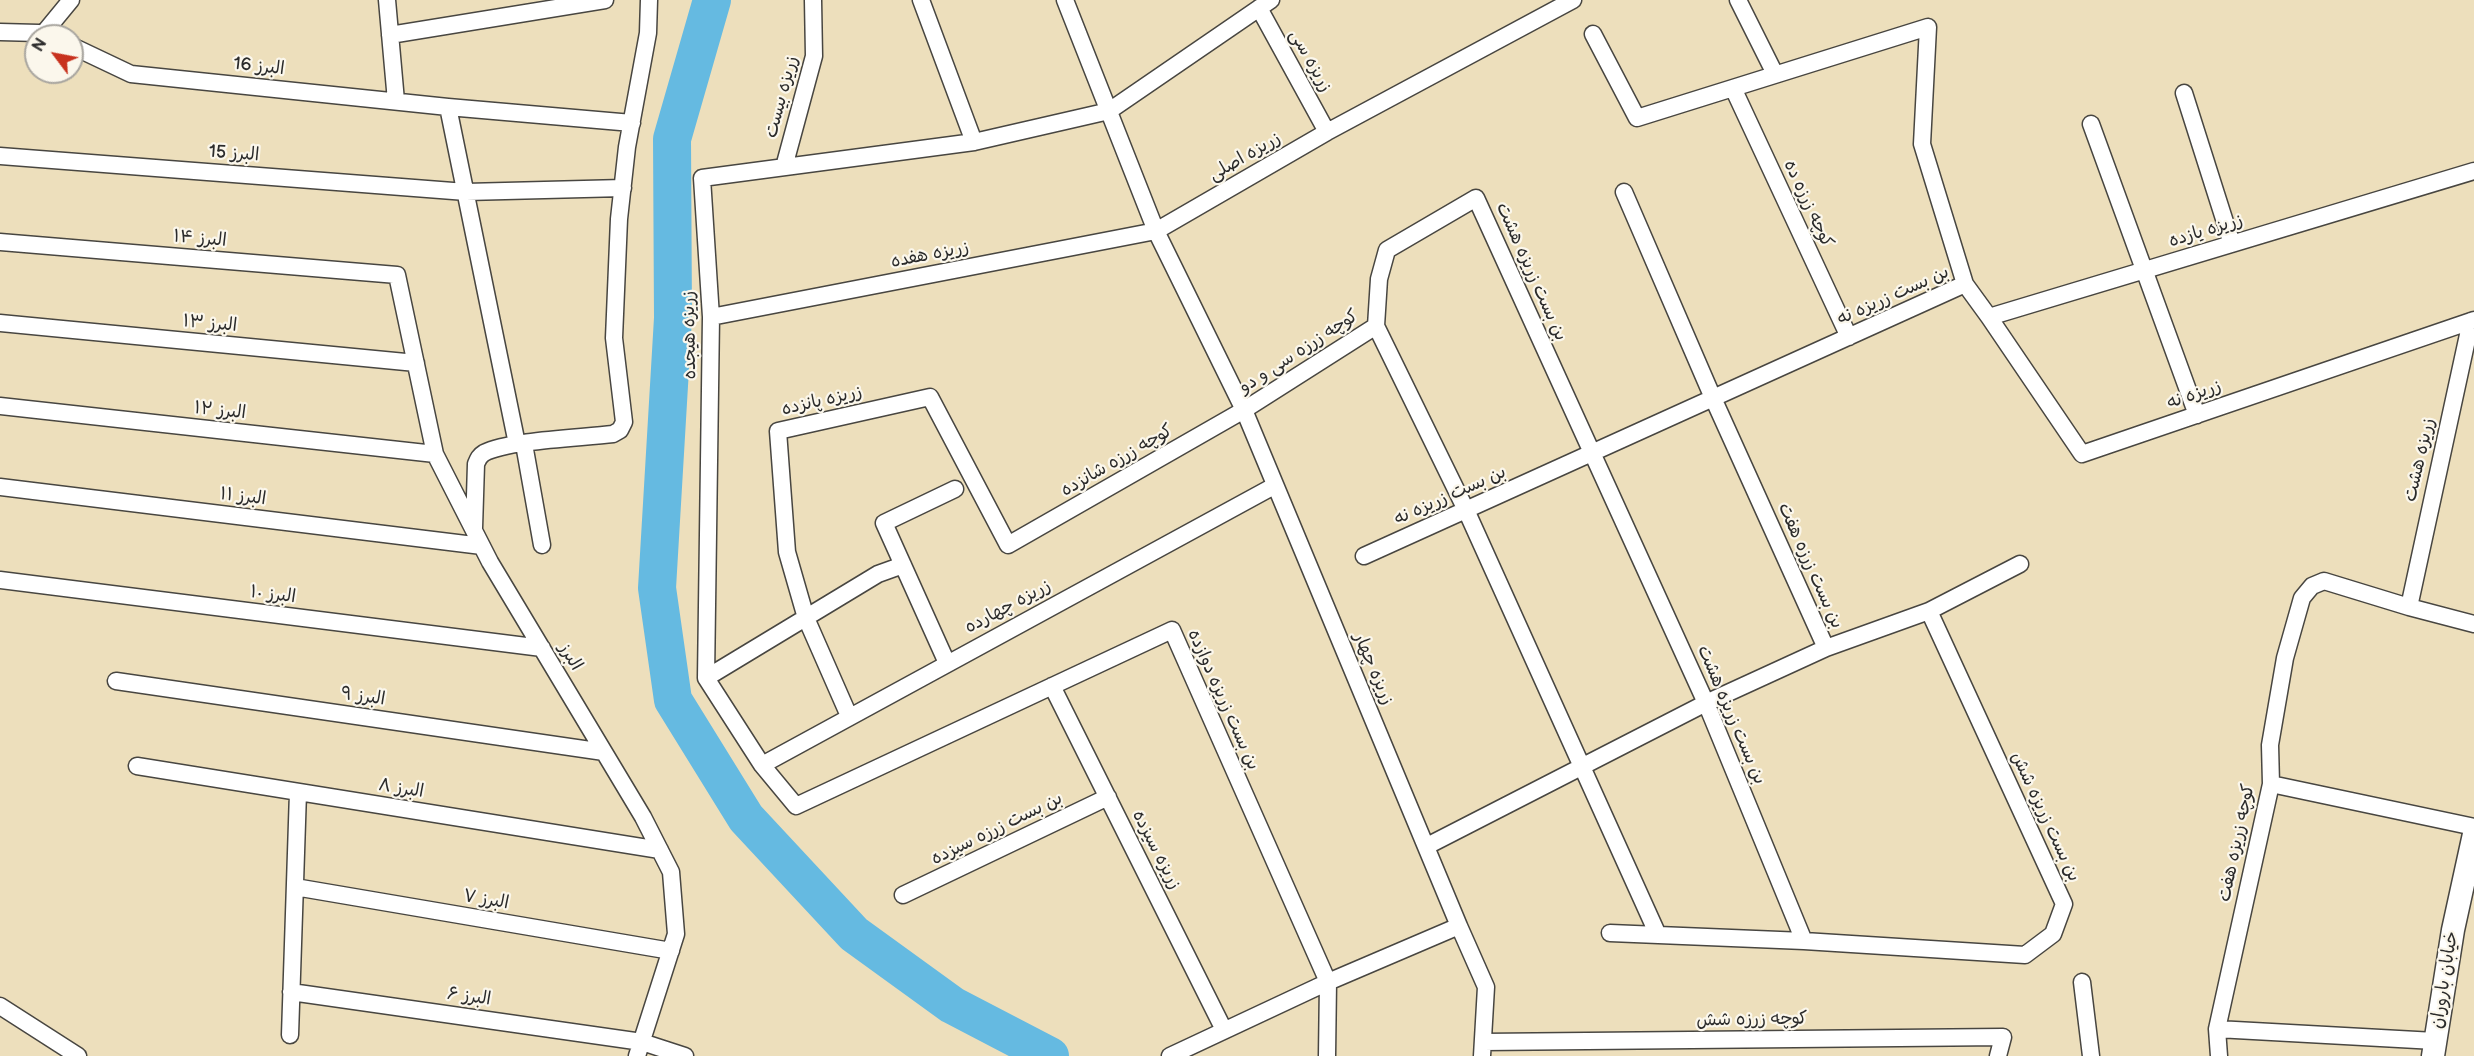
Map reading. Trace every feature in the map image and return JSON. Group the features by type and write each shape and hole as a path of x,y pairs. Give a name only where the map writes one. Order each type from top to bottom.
{"main road":[{"name":"خیابان باروران","path":"2434,1048 2453,930 2473,839"}],"street":[{"path":"53,24 71,0"},
{"path":"387,0 396,101"},
{"path":"390,35 605,0"},
{"path":"474,529 476,464 479,457 486,452 521,444 613,434 620,430 624,422 614,338 619,219 632,123 648,33 649,0"},
{"name":"زریزه بیست","path":"784,167 814,56 813,0"},
{"path":"921,0 974,142"},
{"path":"1065,0 1156,231"},
{"name":"زریزه اصلی","path":"1156,231 1327,132 1574,0"},
{"path":"1738,0 1775,74"},
{"path":"1109,111 1265,4"},
{"name":"زریزه سی","path":"1265,4 1327,132"},
{"name":"بن بست زریزه نه","path":"1365,556 1965,284 1922,144 1928,27 1637,118 1593,34"},
{"path":"0,32 24,34"},
{"name":"البرز 16","path":"84,52 131,74 448,107 632,123"},
{"name":"کوچه زرزه ده","path":"1733,88 1849,337"},
{"path":"2184,93 2232,244"},
{"path":"448,107 542,545"},
{"name":"زریزه هیجده","path":"706,678 711,317 702,178 974,142 1109,111"},
{"path":"2091,124 2197,414"},
{"name":"البرز 15","path":"0,156 466,192 623,188"},
{"name":"زریزه یازده","path":"1989,317 2474,171"},
{"name":"بن بست زرزه هفت","path":"1427,846 1706,703 1826,648 1713,398 1624,192"},
{"name":"بن بست زریزه هشت","path":"1658,935 1466,510 1376,326 1379,279 1387,250 1476,198 1706,703 1804,941"},
{"name":"زریزه هفده","path":"711,317 1156,231"},
{"name":"زریزه چهار","path":"1156,231 1244,410 1486,987 1483,1049"},
{"name":"البرز ۱۴","path":"0,242 397,275"},
{"name":"البرز","path":"397,275 435,454 482,546 644,817 671,872 676,934 640,1049"},
{"path":"1965,284 1989,317"},
{"name":"زریزه نه","path":"1989,317 2082,454 2473,321"},
{"name":"زریزه هشت","path":"2409,607 2473,321"},
{"name":"البرز ۱۳","path":"0,323 416,363"},
{"name":"کوچه زرزه سی و دو","path":"1244,410 1376,326"},
{"name":"زریزه پانزده","path":"849,716 806,618 787,552 778,431 930,397 1008,545"},
{"name":"البرز ۱۲","path":"0,406 435,454"},
{"name":"کوچه زرزه شانزده","path":"1008,545 1244,410"},
{"name":"زریزه چهارده","path":"762,765 1274,486"},
{"name":"البرز ۱۱","path":"0,487 482,546"},
{"path":"947,663 884,523 954,489"},
{"path":"1826,648 1929,611 2020,564"},
{"path":"706,678 878,574 903,565"},
{"name":"البرز ۱۰","path":"0,580 542,648"},
{"name":"کوچه زریزه هفت","path":"2219,1056 2217,1029 2271,784 2270,745 2285,658 2302,598 2312,586 2324,581 2474,624"},
{"name":"بن بست زریزه شش","path":"1804,941 2025,955 2053,934 2064,904 1929,611"},
{"name":"بن بست زریزه دوازده","path":"706,678 762,765 796,806 1172,630 1328,982"},
{"name":"البرز ۹","path":"116,681 604,752"},
{"name":"زریزه سیزده","path":"1052,686 1224,1030"},
{"name":"البرز ۸","path":"136,766 660,850"},
{"path":"2271,784 2473,839"},
{"path":"290,1035 298,792"},
{"name":"بن بست زرزه سیزده","path":"903,895 1108,798"},
{"name":"البرز ۷","path":"295,886 670,951"},
{"path":"1170,1056 1328,982 1459,926"},
{"path":"1610,933 1804,941"},
{"path":"1327,1056 1328,982"},
{"path":"2082,982 2091,1056"},
{"name":"البرز ۶","path":"291,992 685,1056"},
{"path":"0,1006 78,1056"},
{"path":"2217,1029 2434,1048"},
{"name":"کوچه زرزه شش","path":"1483,1049 2003,1037 1998,1056"}],"waterway":[{"path":"712,0 672,139 673,318 657,588 673,700 746,818 854,934 952,1005 1050,1056"}]}
